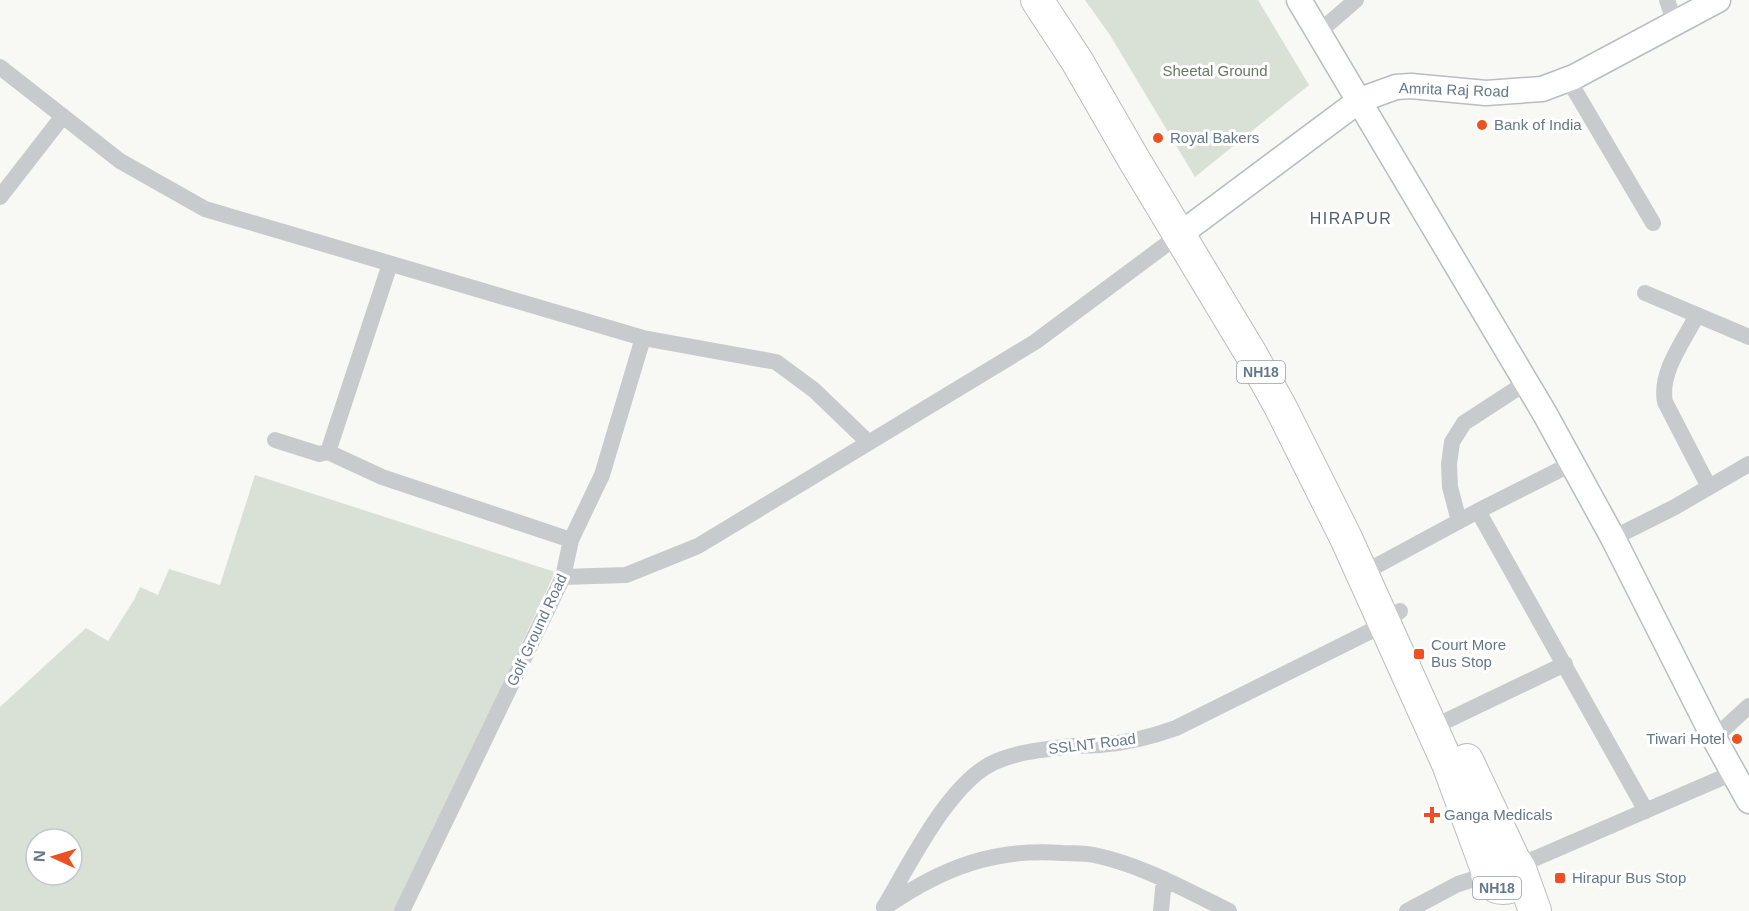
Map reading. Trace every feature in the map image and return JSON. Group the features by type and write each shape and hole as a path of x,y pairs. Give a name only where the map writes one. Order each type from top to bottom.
{"highway":[{"name":"NH18","path":"1036,0 1077,61 1132,158 1186,230 1282,372 1378,565 1393,617 1448,764 1503,871 1535,911"},
{"name":"NH18","path":"1057,0 1109,81 1281,408 1346,538 1393,617 1448,720 1503,871 1512,911"}],"street":[{"path":"1299,0 1573,463 1714,738 1749,801"},
{"path":"1319,32 1356,0"},
{"path":"1667,0 1675,23"},
{"name":"Amrita Raj Road","path":"1186,230 1360,100 1379,92 1404,86 1504,93 1542,89 1569,79 1718,0"},
{"path":"0,67 120,160 205,209 643,338 776,362 813,390 868,442"},
{"path":"1569,79 1653,224"},
{"path":"0,197 63,116"},
{"path":"563,577 626,575 698,546 1035,342 1186,230"},
{"path":"328,452 390,264"},
{"path":"1645,293 1749,337"},
{"path":"1697,315 1671,364 1664,381 1663,392 1665,402 1709,488"},
{"name":"Golf Ground Road","path":"402,911 563,577 571,540 602,475 643,338"},
{"path":"1459,521 1450,487 1449,464 1452,442 1464,423 1527,382"},
{"path":"275,440 319,454 328,452 382,477 571,540"},
{"path":"1378,565 1573,463"},
{"path":"1613,538 1675,507 1749,464"},
{"path":"1478,511 1646,810"},
{"name":"SSLNT Road","path":"882,909 954,794 972,776 994,762 1016,754 1068,746 1125,742 1154,736 1186,723 1393,617"},
{"path":"1448,720 1565,664"},
{"path":"1714,738 1749,706"},
{"path":"1407,911 1458,884 1534,859 1733,773"},
{"path":"882,909 918,885 952,869 989,857 1024,851 1093,855 1164,879 1230,911"},
{"path":"1161,911 1164,879"}],"green space":[{"name":"Sheetal Ground","path":"1085,0 1258,0 1309,85 1195,177 1110,35"},
{"path":"255,475 555,572 397,911 0,911 0,707 86,628 108,641 140,587 158,595 169,569 220,585"}],"place":[{"name":"Bank of India","path":"1482,125"},
{"name":"Royal Bakers","path":"1158,138"},
{"name":"Court More Bus Stop","path":"1419,654"},
{"name":"Tiwari Hotel","path":"1737,739"},
{"name":"Ganga Medicals","path":"1432,815"},
{"name":"Hirapur Bus Stop","path":"1560,878"}],"district":[{"name":"HIRAPUR","path":"1351,218"}]}
